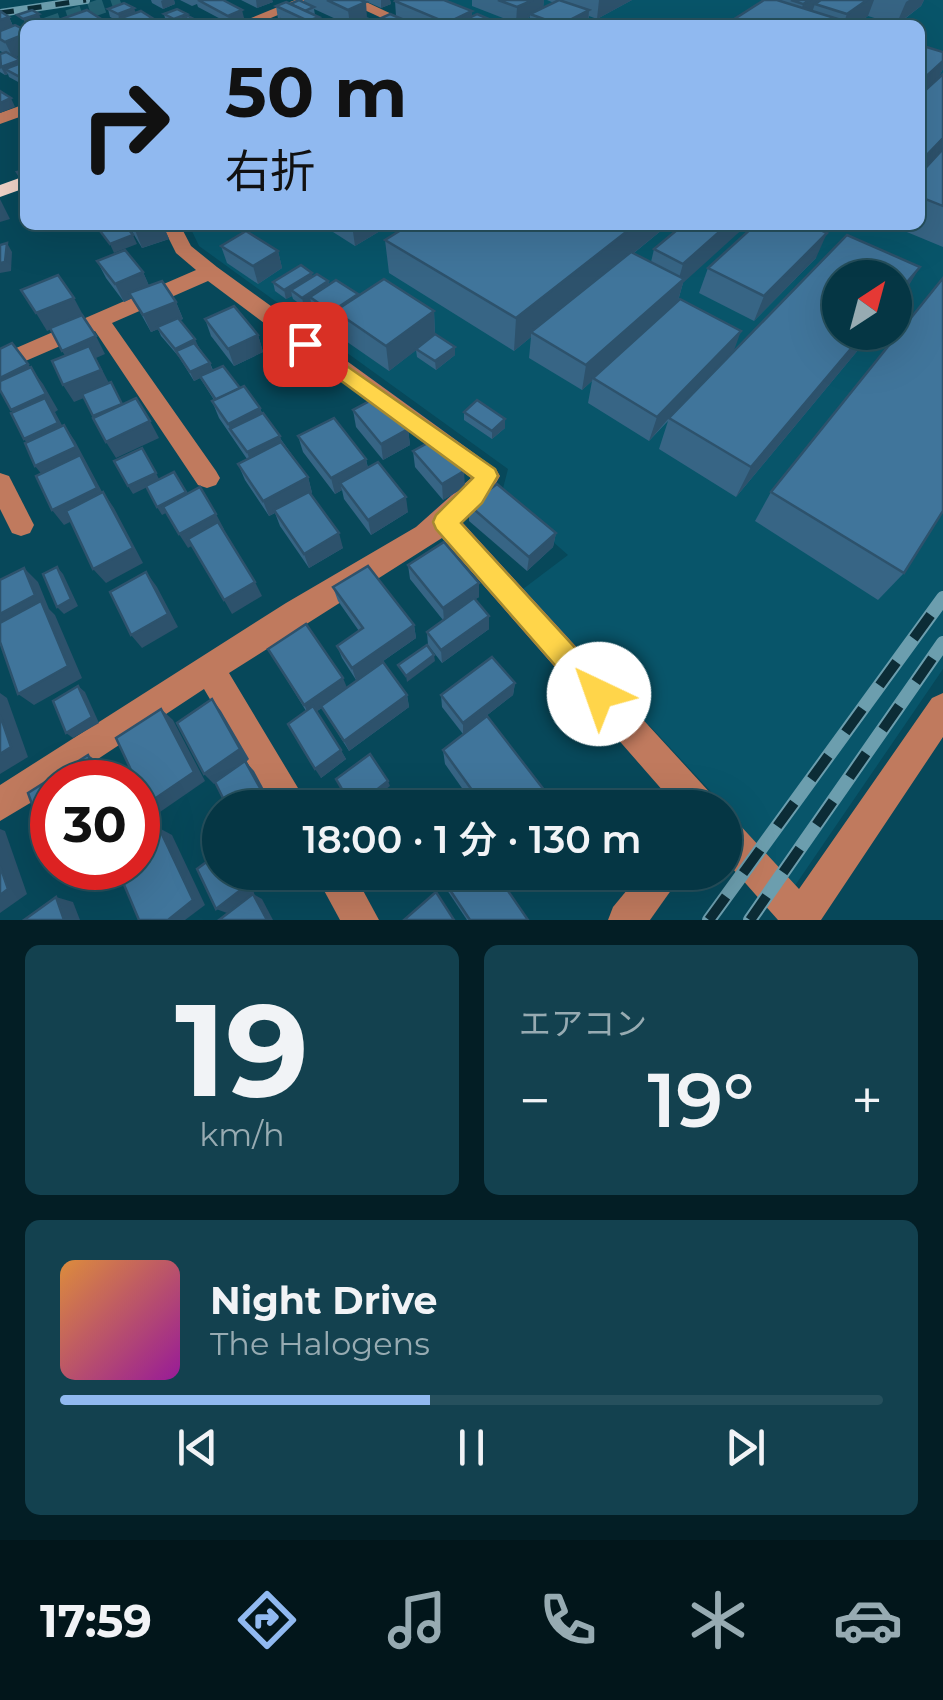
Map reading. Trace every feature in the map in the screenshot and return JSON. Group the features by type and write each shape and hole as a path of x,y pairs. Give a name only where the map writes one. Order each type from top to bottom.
{"main road":[{"path":"384,20 398,14"}],"street":[{"path":"254,20 306,0"},
{"path":"350,0 398,14"},
{"path":"0,804 445,522 474,496 487,476 210,272 183,249 174,230"},
{"path":"0,364 210,272"},
{"path":"100,320 207,478"},
{"path":"0,482 21,525"},
{"path":"445,522 685,790"},
{"path":"209,669 282,790"},
{"path":"742,853 800,919 943,709"},
{"path":"343,890 361,920"},
{"path":"626,920 651,890"}],"shaded area":[{"path":"441,0 943,0 943,669 792,890 742,835 742,790 709,790 649,725 641,725 519,592 568,555 501,496 508,469 199,246 191,230 925,230 925,20 404,20"}],"building":[{"path":"198,0 223,0 242,10 228,16"},
{"path":"299,0 314,7 305,11 290,4"},
{"path":"327,0 360,0 366,2 348,10"},
{"path":"444,0 472,11 453,20 440,20 395,1"},
{"path":"498,0 533,0 517,7"},
{"path":"559,0 589,10 570,20 546,20 530,14"},
{"path":"764,0 777,0 841,20 733,20"},
{"path":"821,0 867,0 847,14 815,4"},
{"path":"286,2 319,17 306,20 276,6"},
{"path":"124,3 134,8 118,14 108,9"},
{"path":"177,9 187,14 174,19 164,14"},
{"path":"32,10 39,14 23,19 17,15"},
{"path":"87,10 101,19 98,20 59,20"},
{"path":"141,11 152,18 124,20 121,18"},
{"path":"390,14 404,20 377,20"},
{"path":"477,14 491,20 464,20"},
{"path":"15,25 20,28 20,36 5,42 0,39 0,31"},
{"path":"925,47 943,52 943,61 925,77"},
{"path":"6,52 20,60 1,67 0,54"},
{"path":"20,63 20,77 5,69"},
{"path":"943,74 943,138 925,157 925,90"},
{"path":"0,91 11,98 0,103"},
{"path":"943,149 943,206 925,199 925,169"},
{"path":"99,230 129,230 133,235 110,244"},
{"path":"401,230 629,230 516,318 385,240"},
{"path":"677,230 721,230 683,264 654,249"},
{"path":"750,230 827,233 764,296 708,268"},
{"path":"246,231 278,251 253,266 221,246"},
{"path":"847,235 904,260 823,260"},
{"path":"7,243 5,262 0,263 0,245"},
{"path":"125,250 143,272 115,284 97,261"},
{"path":"631,252 684,279 586,365 531,332"},
{"path":"822,261 822,350 850,350 751,467 669,418"},
{"path":"301,265 312,273 284,290 273,282"},
{"path":"317,274 328,281 302,298 291,290"},
{"path":"58,275 74,298 36,313 21,290"},
{"path":"943,278 943,511 904,573 771,492 885,350 912,350 912,317"},
{"path":"384,279 434,311 386,346 335,311"},
{"path":"336,280 358,294 331,312 310,297"},
{"path":"162,281 176,302 143,315 129,293"},
{"path":"680,299 741,331 657,417 593,378"},
{"path":"234,306 258,335 228,349 205,319"},
{"path":"82,315 96,336 62,351 50,328"},
{"path":"178,318 195,339 175,349 157,327"},
{"path":"435,334 455,347 435,361 416,349"},
{"path":"12,343 28,364 0,378 0,349"},
{"path":"194,343 210,363 190,372 176,351"},
{"path":"89,346 101,370 63,385 52,361"},
{"path":"223,366 240,388 216,400 200,376"},
{"path":"31,367 46,394 11,410 0,390 0,381"},
{"path":"111,382 122,404 93,416 82,394"},
{"path":"244,386 260,408 228,424 212,401"},
{"path":"379,396 408,429 381,444 353,410"},
{"path":"45,398 58,423 24,439 11,413"},
{"path":"136,398 150,421 106,442 93,418"},
{"path":"477,400 505,419 492,431 464,412"},
{"path":"263,413 280,436 247,452 230,429"},
{"path":"334,418 366,459 331,478 298,436"},
{"path":"64,425 76,447 35,466 25,443"},
{"path":"435,439 464,471 442,484 413,451"},
{"path":"281,442 308,477 263,501 238,464"},
{"path":"142,448 156,473 128,486 114,461"},
{"path":"80,455 97,488 52,510 36,476"},
{"path":"378,462 406,497 368,520 340,483"},
{"path":"174,472 186,492 157,507 146,486"},
{"path":"497,484 556,533 529,557 469,505"},
{"path":"200,487 216,514 179,534 163,507"},
{"path":"103,492 133,548 93,569 66,511"},
{"path":"309,492 339,533 304,554 274,510"},
{"path":"218,522 255,582 224,600 188,539"},
{"path":"444,542 479,583 443,608 408,565"},
{"path":"368,566 414,625 352,668 337,646 363,628 333,587"},
{"path":"57,567 71,599 57,607 43,574"},
{"path":"24,568 35,595 0,614 0,580"},
{"path":"146,572 168,614 131,635 110,592"},
{"path":"474,598 489,616 441,650 427,632"},
{"path":"41,601 68,666 18,694 0,642 0,623"},
{"path":"306,624 343,678 304,705 268,649"},
{"path":"427,645 434,655 406,676 398,665"},
{"path":"492,657 515,683 463,723 441,695"},
{"path":"383,662 407,695 344,741 321,706"},
{"path":"78,686 92,717 66,733 53,701"},
{"path":"212,699 240,749 204,774 177,723"},
{"path":"313,706 341,750 315,769 288,724"},
{"path":"161,709 194,772 160,795 160,760 126,760 116,738"},
{"path":"0,715 11,747 0,754"},
{"path":"487,716 544,790 472,790 443,750"},
{"path":"370,754 388,781 376,790 342,790 336,779"},
{"path":"245,761 261,790 219,790 215,782"},
{"path":"160,830 193,900 168,920 139,920 126,890 160,890"},
{"path":"0,866 8,889 0,895"},
{"path":"207,890 241,890 216,909"},
{"path":"450,890 507,890 528,920 470,920"},
{"path":"436,892 454,920 404,920"},
{"path":"253,894 267,920 219,920"},
{"path":"56,897 64,920 24,920"}],"tunnel":[{"path":"61,20 120,0"}],"railway":[{"path":"0,13 86,0"},
{"path":"709,920 943,598"},
{"path":"750,920 943,643"}],"route":[{"path":"305,344 487,476 474,496 445,522 599,694"}]}
